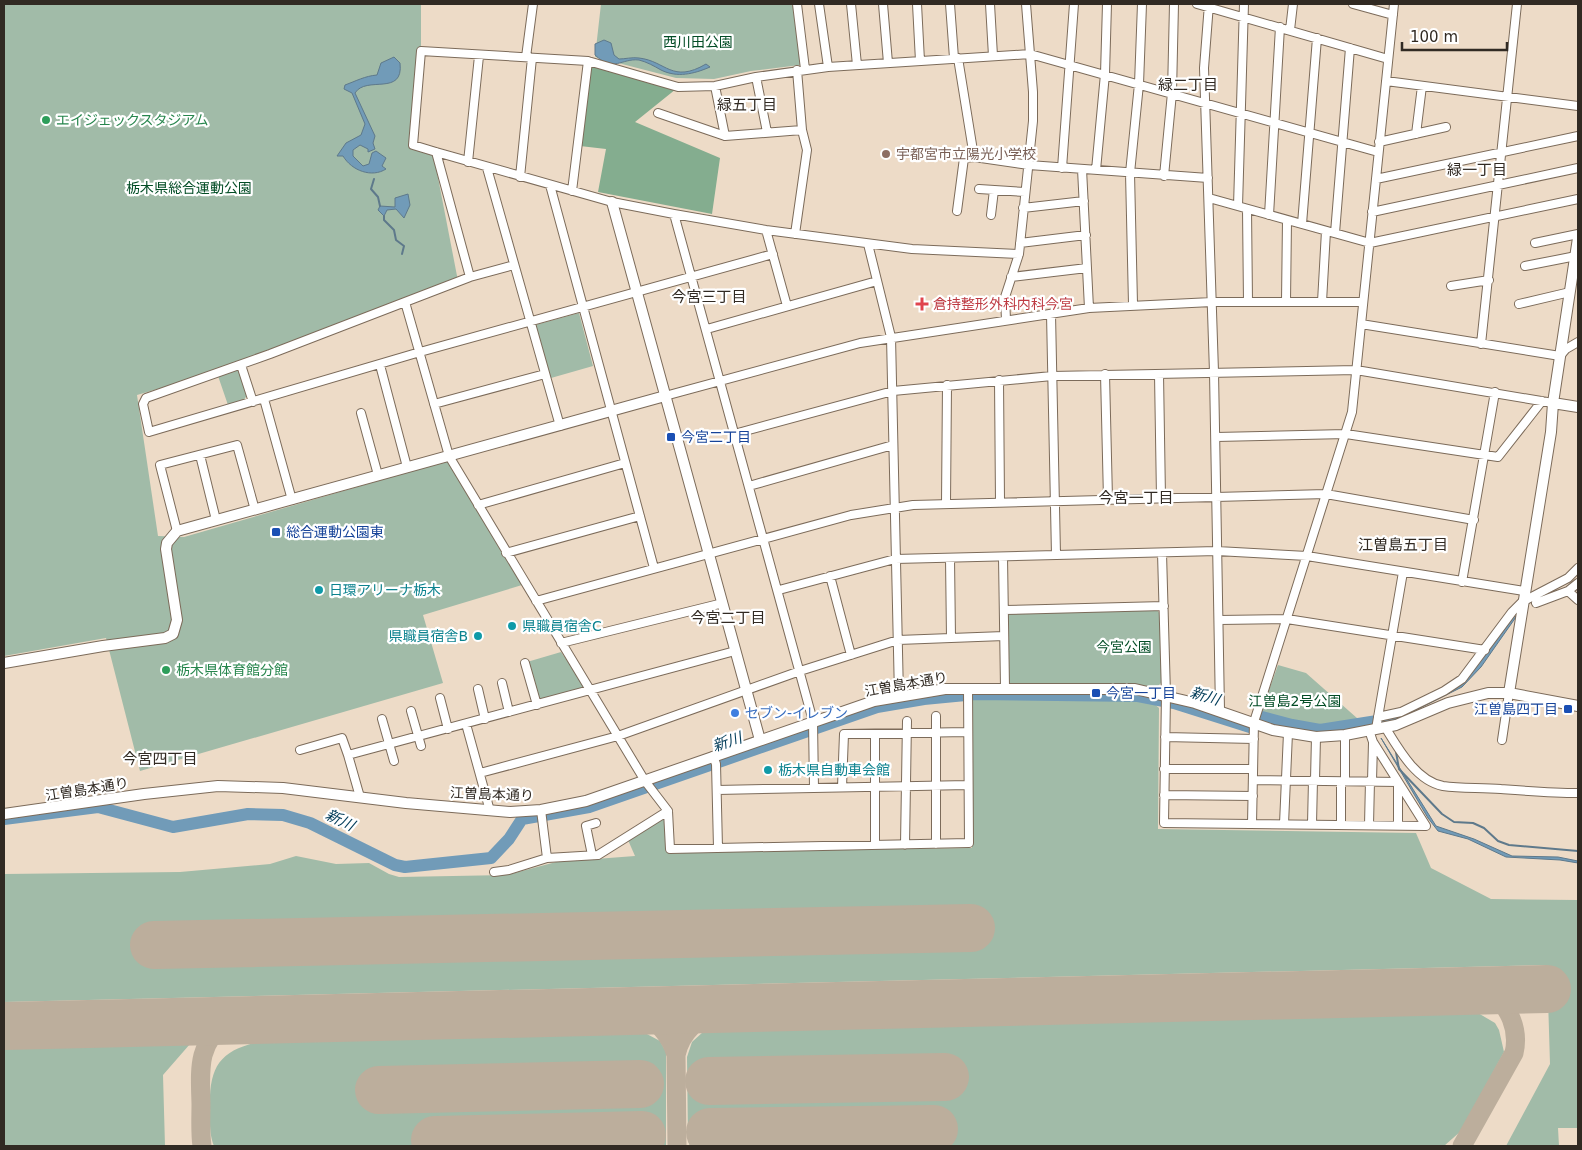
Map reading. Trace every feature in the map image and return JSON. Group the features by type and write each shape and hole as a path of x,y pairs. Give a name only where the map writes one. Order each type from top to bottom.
{"street":[{"path":"520,177 533,4"},
{"path":"819,4 828,67"},
{"path":"851,4 857,65"},
{"path":"883,4 888,63"},
{"path":"917,4 920,61"},
{"path":"950,4 956,58 974,157"},
{"path":"990,4 993,56"},
{"path":"1006,320 1004,297 1019,254 1029,165 1033,92 1026,4"},
{"path":"1062,168 1074,4"},
{"path":"1096,170 1105,74 1107,4"},
{"path":"1133,304 1130,173 1138,84 1142,4"},
{"path":"1164,176 1172,93 1174,4"},
{"path":"1197,4 1209,5 1388,59"},
{"path":"1238,206 1244,4"},
{"path":"1290,30 1293,4"},
{"path":"1353,4 1393,15"},
{"path":"1252,824 1254,722 1352,412 1394,4"},
{"path":"1481,344 1518,4"},
{"path":"795,234 807,150 802,130 800,5"},
{"path":"1209,5 1204,68 1216,437 1220,710"},
{"path":"1269,215 1280,27"},
{"path":"1302,224 1317,38"},
{"path":"1335,233 1350,48"},
{"path":"1019,254 912,249 868,244 766,230 674,214 612,202 436,152 413,144 421,50 479,56 588,61 678,86 715,86 756,76 828,67 1030,54 1378,152"},
{"path":"468,162 479,56"},
{"path":"572,191 588,61"},
{"path":"756,76 767,132"},
{"path":"1386,81 1578,106"},
{"path":"715,86 725,136"},
{"path":"1416,134 1422,86"},
{"path":"658,113 725,136 802,130"},
{"path":"1379,142 1446,127"},
{"path":"1376,179 1578,136"},
{"path":"436,152 470,277"},
{"path":"957,211 964,158 974,157 1062,168 1208,178"},
{"path":"487,168 560,426"},
{"path":"1372,212 1578,168"},
{"path":"1082,169 1089,308"},
{"path":"550,185 654,568"},
{"path":"979,189 1025,192"},
{"path":"991,215 994,190"},
{"path":"1209,198 1370,243 1578,199"},
{"path":"1023,208 1084,201"},
{"path":"612,202 760,740"},
{"path":"1247,209 1248,302"},
{"path":"674,214 707,329 719,381 779,590 813,721 814,788"},
{"path":"1286,302 1287,220"},
{"path":"766,230 787,306"},
{"path":"1322,302 1326,231"},
{"path":"1020,243 1086,235"},
{"path":"1502,740 1523,597 1545,474 1553,403 1578,236 1536,244"},
{"path":"868,244 891,337 899,696"},
{"path":"514,265 470,277 241,365 146,398 143,404 150,432 420,352 773,254"},
{"path":"1525,266 1576,256"},
{"path":"1011,277 1087,268"},
{"path":"1450,286 1489,280"},
{"path":"707,329 877,281"},
{"path":"1519,304 1570,292"},
{"path":"405,302 449,456 506,553 592,690 618,736 646,781 668,811 670,849 970,843 968,689"},
{"path":"4,664 93,647 165,638 173,634 177,620 166,550 167,543 177,531 719,381 891,337 1089,308 1133,304 1212,302 1363,302"},
{"path":"1051,314 1056,555"},
{"path":"1361,324 1560,356"},
{"path":"1560,356 1566,349 1578,342"},
{"path":"241,365 253,402"},
{"path":"380,365 407,467"},
{"path":"734,434 893,391 999,380 1105,374 1356,370 1578,407"},
{"path":"434,404 545,374"},
{"path":"1105,374 1108,499"},
{"path":"1159,374 1161,498"},
{"path":"999,380 1000,502"},
{"path":"946,504 947,385"},
{"path":"1462,582 1495,392"},
{"path":"264,399 292,500"},
{"path":"1216,437 1346,434 1498,457 1542,401"},
{"path":"361,413 378,476"},
{"path":"177,531 160,466 200,455 238,445 255,510"},
{"path":"749,486 893,445"},
{"path":"200,455 216,520"},
{"path":"478,506 625,464"},
{"path":"536,601 850,515 895,506 1055,500 1216,498 1326,494 1474,520"},
{"path":"506,553 640,516"},
{"path":"779,590 895,559 1217,551 1307,556 1462,582 1523,597"},
{"path":"1162,553 1166,695 1164,823 1426,826 1373,742"},
{"path":"1003,557 1005,688"},
{"path":"950,558 951,638"},
{"path":"1378,717 1401,712 1444,691 1462,679 1523,597 1568,578 1578,568"},
{"path":"1369,825 1373,742 1377,729 1403,572"},
{"path":"830,576 851,655"},
{"path":"1536,603 1568,591 1578,583"},
{"path":"1568,591 1578,600"},
{"path":"561,643 723,603"},
{"path":"1004,610 1164,606"},
{"path":"1219,620 1287,619 1485,650"},
{"path":"480,773 618,736 800,672 898,640 1004,636"},
{"path":"348,755 735,651"},
{"path":"525,663 537,705"},
{"path":"502,683 509,712"},
{"path":"478,689 486,719"},
{"name":"江曽島本通り","path":"4,814 144,794 218,786 284,788 490,811 541,810 586,801 813,721 899,696 968,689 1127,689 1166,695 1220,710 1288,734 1316,737 1345,735 1377,729 1409,720 1428,710 1468,696 1509,692 1578,706"},
{"path":"440,698 448,729"},
{"path":"411,711 421,746"},
{"path":"936,716 936,844"},
{"path":"382,720 394,760"},
{"path":"905,844 907,721"},
{"path":"466,724 490,811"},
{"path":"1377,729 1422,774 1441,786 1500,788 1540,793 1578,793"},
{"path":"842,787 844,734 968,732"},
{"path":"875,734 875,845"},
{"path":"1284,824 1288,734"},
{"path":"1341,824 1345,735"},
{"path":"1165,737 1254,739"},
{"path":"1312,824 1316,737"},
{"path":"300,750 342,738 360,797"},
{"path":"713,756 716,764 718,848"},
{"path":"1164,769 1253,769"},
{"path":"1253,780 1398,782"},
{"path":"1398,782 1398,825"},
{"path":"717,790 968,784"},
{"path":"1164,795 1252,796"},
{"path":"541,810 547,858"},
{"path":"494,872 508,870 547,858 598,854 668,811"},
{"path":"592,855 586,826 596,823"}],"green space":[{"name":"栃木県総合運動公園","path":"4,4 421,4 421,54 413,142 434,157 458,281 253,361 137,395 158,536 184,537 447,461 522,585 423,615 443,683 140,771 106,638 4,656"},
{"name":"西川田公園","path":"601,4 791,4 795,9 800,65 751,71 714,79 676,78 595,57"},
{"path":"593,66 676,89 635,122 720,158 712,214 598,192 606,149 580,146 589,70"},
{"path":"579,313 593,366 551,378 535,325"},
{"path":"236,370 239,371 247,395 244,400 228,405 218,376"},
{"name":"今宮公園","path":"1157,610 1161,615 1162,682 1157,687 1120,683 1009,683 1007,616 1010,613"},
{"path":"561,652 584,685 581,691 538,701 527,662"},
{"name":"江曽島2号公園","path":"1278,665 1306,673 1366,726 1312,731 1288,727 1259,718"},
{"path":"973,697 1151,701 1159,708 1158,829 1416,833 1431,868 1491,899 1578,900 1578,1128 1558,1128 1559,1146 1506,1146 1550,1064 1547,965 4,1002 4,874 180,872 270,864 296,856 336,864 369,863 389,874 399,877 507,875 556,862 635,856 628,840 666,817 669,854 713,851 972,848 970,702"},
{"path":"1478,1013 1495,1023 1499,1030 1504,1052 1461,1131 1444,1146 690,1146 688,1141 687,1057 692,1042 703,1032"},
{"path":"645,1033 660,1041 666,1052 666,1146 214,1146 211,1137 210,1094 215,1072 219,1063 226,1056 246,1045 260,1042"},
{"path":"190,1044 163,1075 165,1146 4,1146 4,1049"}],"water":[{"path":"604,40 611,43 614,55 619,59 636,58 648,60 677,72 694,70 706,64 710,67 698,72 673,74 639,60 617,64 607,63 595,55 595,44"},
{"path":"394,57 400,63 400,73 396,80 390,83 360,88 355,93 375,136 373,143 375,149 368,152 368,149 360,145 353,150 353,156 363,166 369,164 372,153 376,151 386,158 382,166 386,169 375,173 363,172 352,166 343,156 337,156 346,143 361,135 365,124 352,93 344,89 345,85 377,75 381,63"},
{"path":"408,194 410,205 404,218 396,209 387,210 384,216 378,210 380,206 395,207 395,198"},
{"path":"1513,615 1516,617 1481,667 1462,687 1402,717 1389,721 1388,718 1471,672"},
{"path":"1277,721 1311,727 1333,727 1368,723 1368,725 1345,729 1311,730 1276,724"},
{"path":"1381,738 1436,826 1474,839 1512,856 1558,857 1578,861 1578,863 1506,857 1468,839 1438,831 1428,818"}],"waterway":[{"path":"374,179 371,189 378,197 380,206"},
{"path":"384,216 384,220 394,230 396,240 404,246 402,254"},
{"name":"新川","path":"4,819 98,807 173,827 248,814 283,815 310,823 395,865 405,867 491,858 509,839 522,819 589,807 877,707 924,699 976,694 1138,696 1174,703 1253,728 1262,717 1320,730 1390,719"},
{"path":"1396,752 1399,769 1442,814 1454,822 1473,823 1484,828 1498,841 1509,845 1578,851"}],"taxiway":[{"path":"1462,1146 1514,1053 1514,1027 1508,1012 1493,990"},
{"path":"676,1055 682,1039 693,1025 707,1015 724,1008"},
{"path":"638,1011 657,1023 667,1035 674,1048 676,1055 677,1146"},
{"path":"202,1146 200,1079 202,1058 210,1039 227,1020"}],"runway":[{"path":"154,945 971,928"},
{"path":"4,1026 1547,989"},
{"path":"709,1081 945,1077"},
{"path":"379,1090 640,1084"},
{"path":"710,1132 934,1129"},
{"path":"435,1140 642,1135"}],"place":[{"name":"エイジェックスタジアム","path":"46,120"},
{"name":"宇都宮市立陽光小学校","path":"886,154"},
{"name":"倉持整形外科内科今宮","path":"922,304"},
{"name":"今宮二丁目","path":"671,437"},
{"name":"総合運動公園東","path":"276,532"},
{"name":"日環アリーナ栃木","path":"319,590"},
{"name":"県職員宿舎C","path":"512,626"},
{"name":"県職員宿舎B","path":"478,636"},
{"name":"栃木県体育館分館","path":"166,670"},
{"name":"今宮一丁目","path":"1096,693"},
{"name":"江曽島四丁目","path":"1568,709"},
{"name":"セブン-イレブン","path":"735,713"},
{"name":"栃木県自動車会館","path":"768,770"}],"district":[{"name":"緑二丁目","path":"1188,85"},
{"name":"緑五丁目","path":"747,105"},
{"name":"緑一丁目","path":"1477,170"},
{"name":"今宮三丁目","path":"709,297"},
{"name":"今宮一丁目","path":"1136,498"},
{"name":"江曽島五丁目","path":"1403,545"},
{"name":"今宮二丁目","path":"728,618"},
{"name":"今宮四丁目","path":"160,759"}]}
